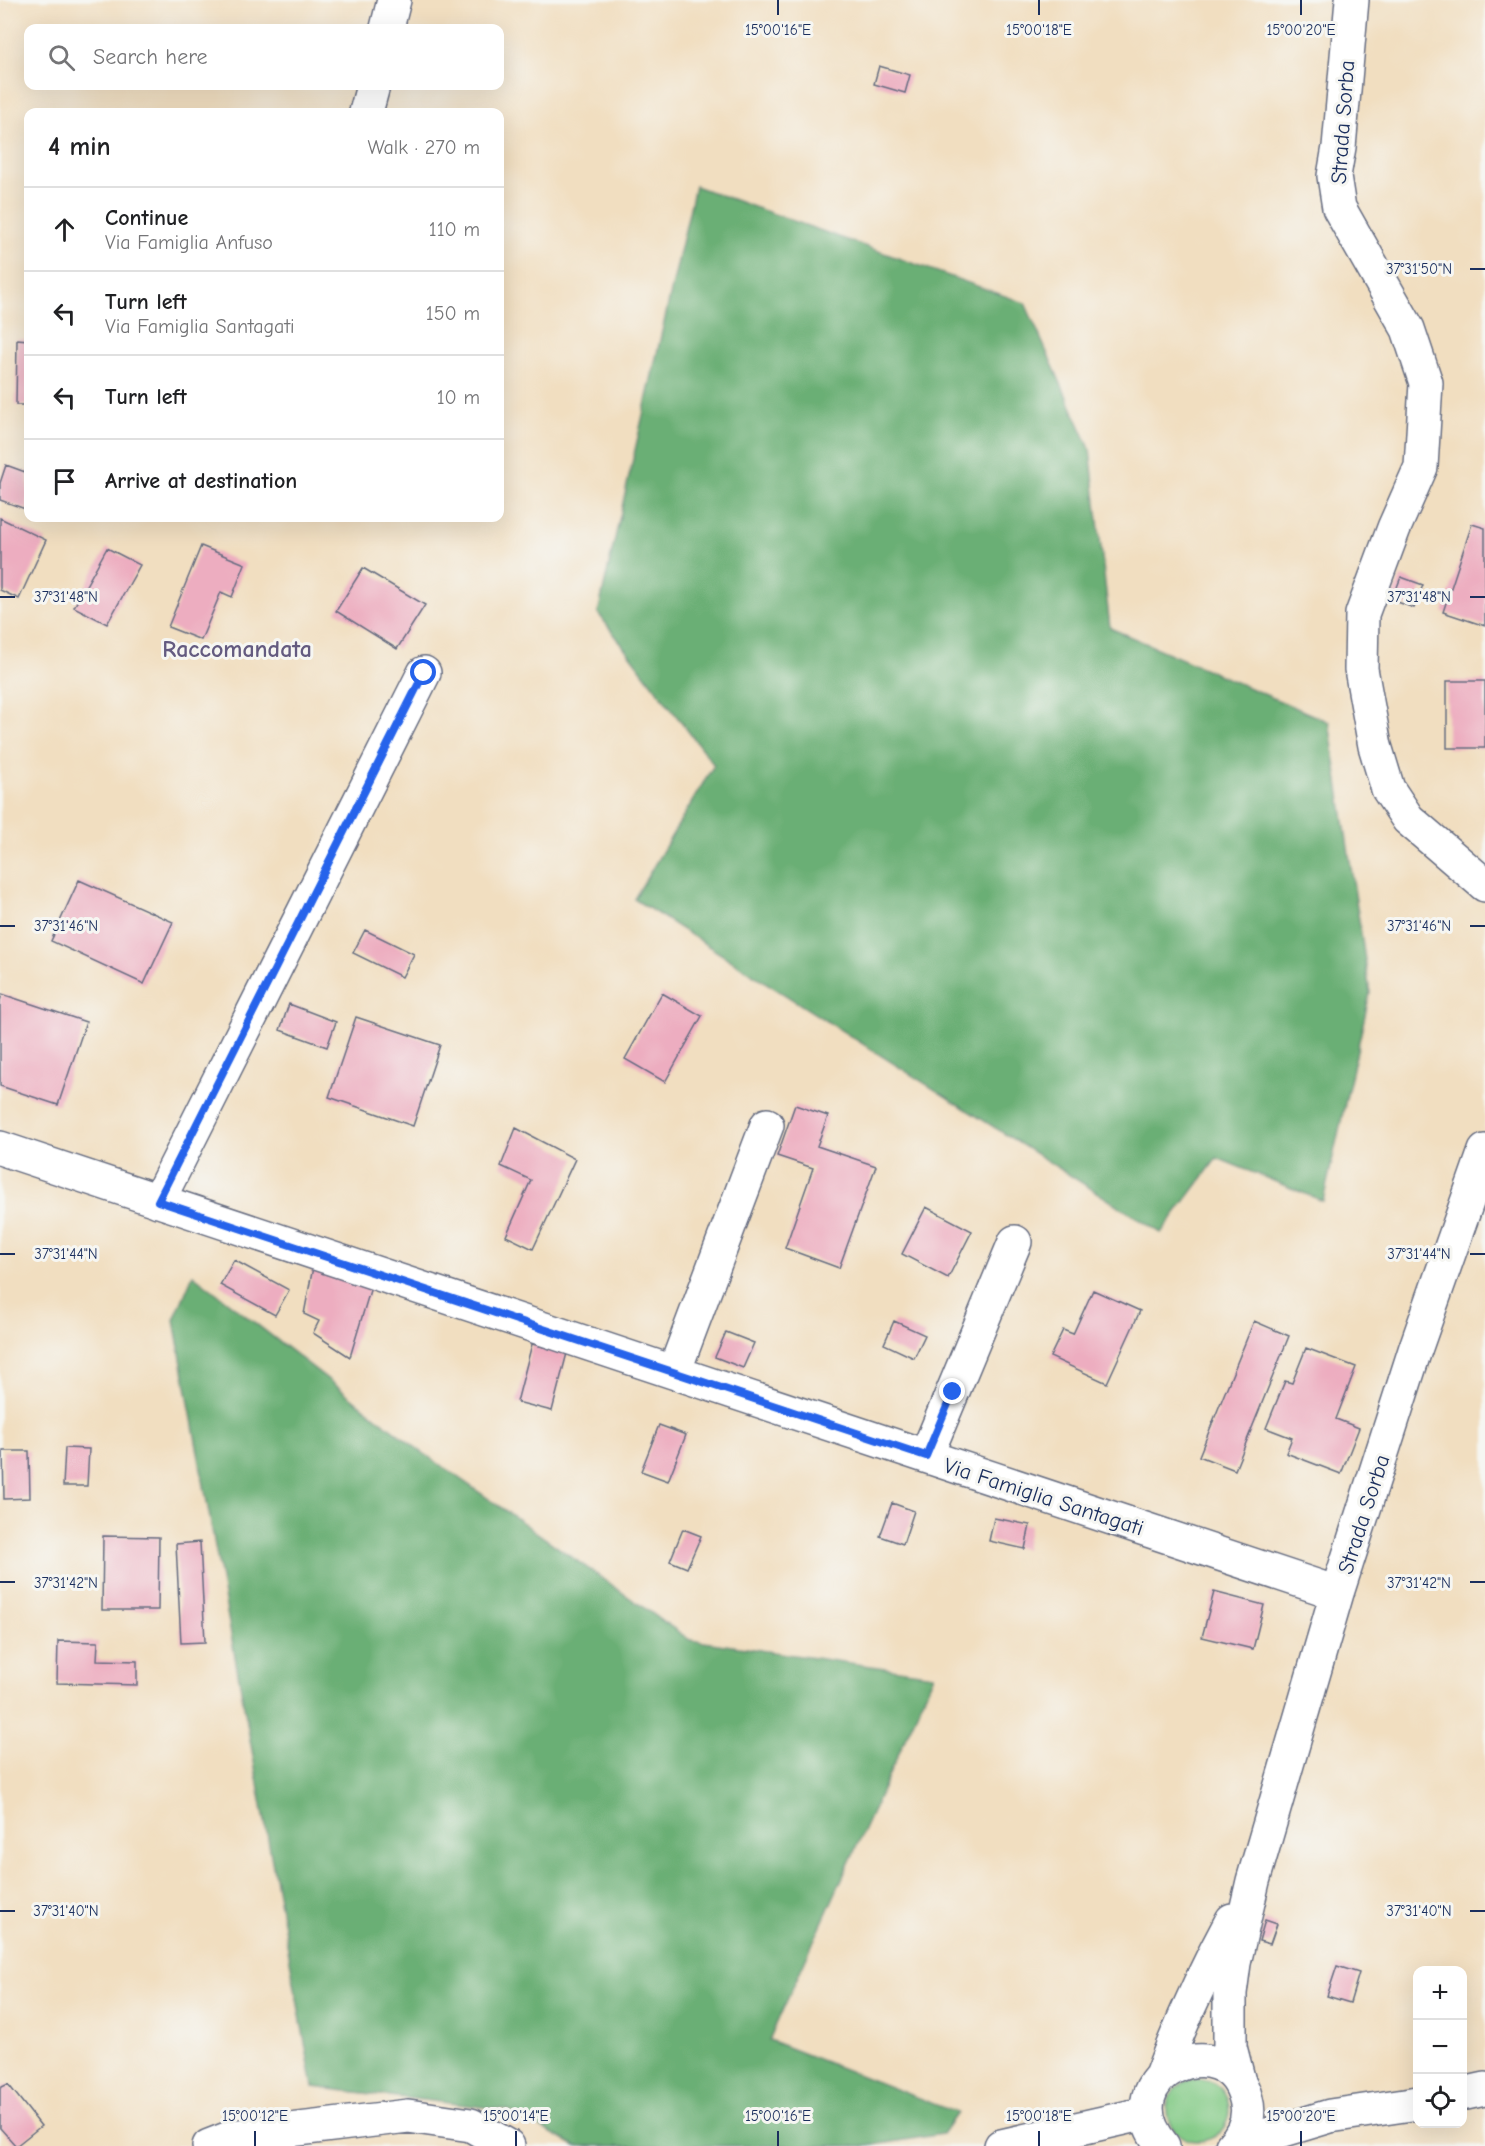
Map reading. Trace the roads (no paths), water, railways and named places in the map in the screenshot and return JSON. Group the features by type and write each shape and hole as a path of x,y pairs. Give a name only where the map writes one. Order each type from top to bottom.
{"street":[{"path":"388,24 394,0"},
{"name":"Strada Sorba","path":"1352,0 1339,147 1334,176 1339,208 1408,329 1426,383 1421,467 1394,528 1362,614 1361,669 1376,746 1388,789 1408,819 1485,885"},
{"path":"367,108 372,90"},
{"path":"158,1201 424,673"},
{"path":"674,1372 767,1125"},
{"name":"Via Famiglia Santagati","path":"0,1148 1337,1593"},
{"name":"Strada Sorba","path":"1253,1881 1337,1593 1415,1350 1485,1151"},
{"path":"926,1456 1015,1242"},
{"path":"1000,2146 1152,2132 1148,2100 1153,2087 1161,2076 1213,1956 1253,1881"},
{"path":"1233,2145 1247,2121 1248,2106 1230,2047 1230,1994 1234,1963 1253,1881"},
{"path":"1161,2076 1175,2065 1192,2060 1210,2061 1226,2069 1242,2087 1271,2108 1330,2116"},
{"path":"1467,2093 1485,2089"},
{"path":"1233,2145 1330,2116 1413,2104"},
{"path":"209,2146 232,2137 408,2116 471,2125 508,2146"}],"district":[{"name":"Raccomandata","path":"237,649"}]}
